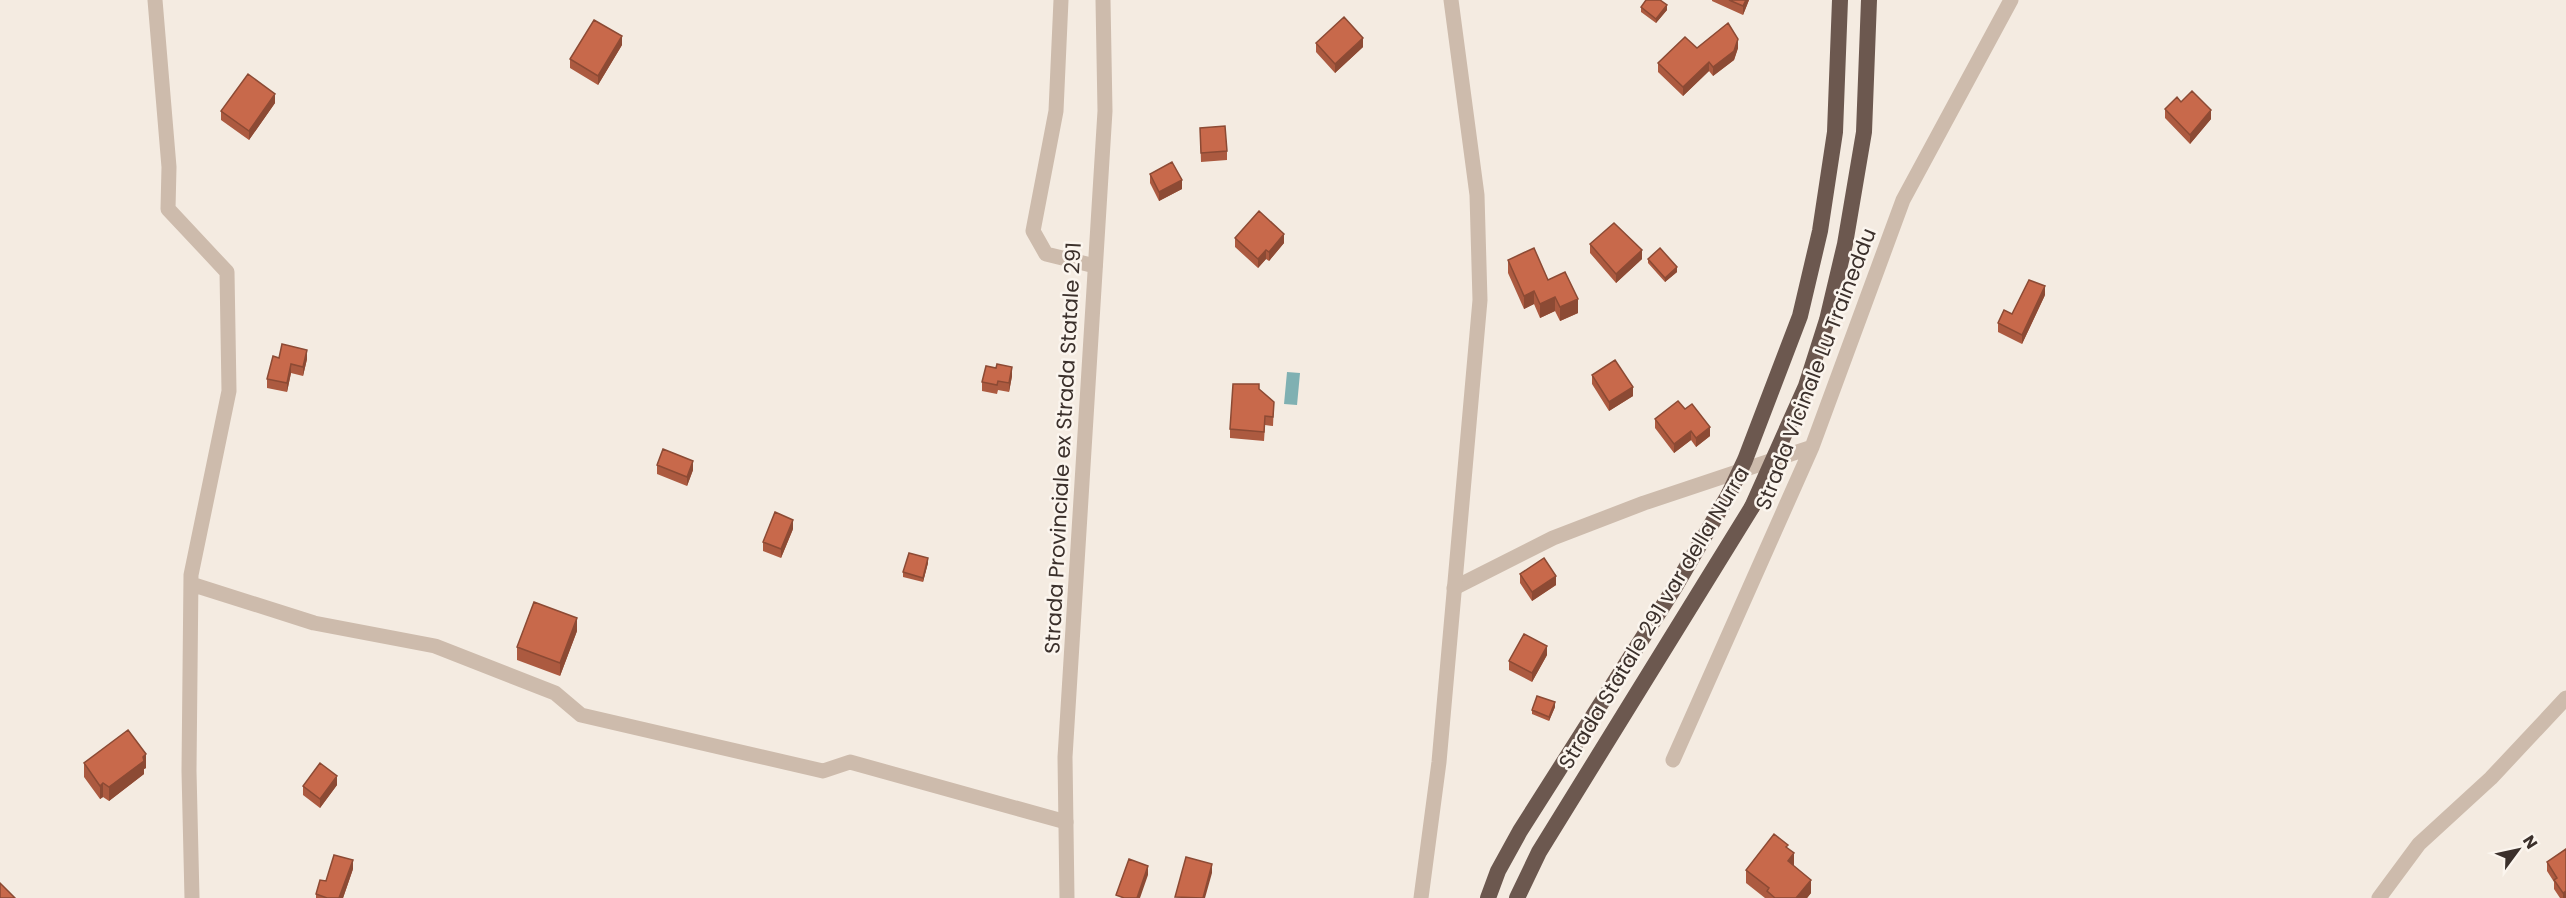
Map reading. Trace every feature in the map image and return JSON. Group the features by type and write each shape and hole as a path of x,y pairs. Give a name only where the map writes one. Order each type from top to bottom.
{"highway":[{"name":"Strada Statale 291 var della Nurra","path":"1488,898 1498,871 1520,831 1675,587 1729,494 1745,460 1800,315 1820,231 1835,132 1840,0"},
{"name":"Strada Statale 291 var della Nurra","path":"1516,898 1539,852 1752,507 1806,386 1827,320 1845,244 1864,132 1869,0"}],"street":[{"path":"155,0 169,167 168,208 227,272 229,391 191,575 189,771 192,898"},
{"path":"1061,0 1056,111 1033,231 1046,254 1095,266"},
{"name":"Strada Provinciale ex Strada Statale 291","path":"1066,898 1065,757 1105,111 1103,0"},
{"path":"1421,898 1439,762 1480,300 1477,195 1451,0"},
{"name":"Strada Vicinale Lu Traineddu","path":"1673,760 1812,447 1903,200 2011,0"},
{"path":"1454,588 1553,538 1644,503 1812,447"},
{"path":"191,584 314,623 435,646 555,693 581,715 823,771 850,762 1066,822"},
{"path":"2379,898 2420,844 2491,778 2566,698"}],"water":[{"path":"1287,372 1300,373 1297,405 1284,404"}],"building":[{"path":"1646,0 1660,0 1667,5 1656,19 1641,7"},
{"path":"1729,0 1746,0 1743,6"},
{"path":"1344,17 1363,38 1335,64 1316,43"},
{"path":"594,20 622,36 598,76 570,59"},
{"path":"1728,23 1738,39 1734,51 1713,67 1709,62 1683,87 1658,63 1685,37 1697,48"},
{"path":"248,74 275,94 249,131 221,111"},
{"path":"2192,91 2211,110 2190,135 2165,109 2177,97 2181,102"},
{"path":"1225,126 1227,151 1201,153 1200,128"},
{"path":"1172,162 1182,180 1159,192 1150,174"},
{"path":"1259,211 1284,234 1269,252 1266,250 1258,259 1235,238"},
{"path":"1614,223 1642,250 1616,274 1590,244"},
{"path":"1534,248 1548,280 1565,272 1578,299 1560,307 1555,297 1540,304 1534,291 1524,296 1508,260"},
{"path":"1660,248 1677,267 1665,278 1648,259"},
{"path":"2029,280 2045,286 2022,335 1998,323 2004,310 2012,314"},
{"path":"282,344 307,350 303,367 291,364 287,383 267,379 273,356 279,358"},
{"path":"1615,360 1633,387 1609,402 1592,375"},
{"path":"997,364 1012,367 1009,383 998,381 997,385 982,382 986,366 996,368"},
{"path":"1233,384 1259,384 1259,389 1274,402 1273,417 1265,416 1264,432 1230,429"},
{"path":"1678,401 1685,409 1692,404 1710,427 1696,438 1691,431 1674,444 1655,419"},
{"path":"663,449 693,461 687,477 657,465"},
{"path":"775,512 793,520 781,549 763,542"},
{"path":"909,553 928,558 923,578 903,572"},
{"path":"1544,558 1556,576 1532,592 1520,574"},
{"path":"534,602 577,618 560,663 517,647"},
{"path":"1524,634 1547,646 1532,673 1509,661"},
{"path":"1537,696 1555,702 1549,717 1532,710"},
{"path":"128,730 146,754 143,757 144,761 109,787 103,783 100,786 84,763"},
{"path":"320,763 337,776 320,799 303,786"},
{"path":"1774,834 1794,853 1788,861 1811,880 1796,898 1775,898 1767,891 1769,888 1746,870"},
{"path":"2566,849 2566,891 2563,893 2554,880 2557,878 2547,862"},
{"path":"334,855 353,860 339,898 327,898 316,894 320,880 326,881"},
{"path":"1186,857 1212,864 1203,898 1175,897"},
{"path":"1129,859 1148,866 1137,898 1124,898 1116,895"},
{"path":"0,883 15,898 0,898"}]}
